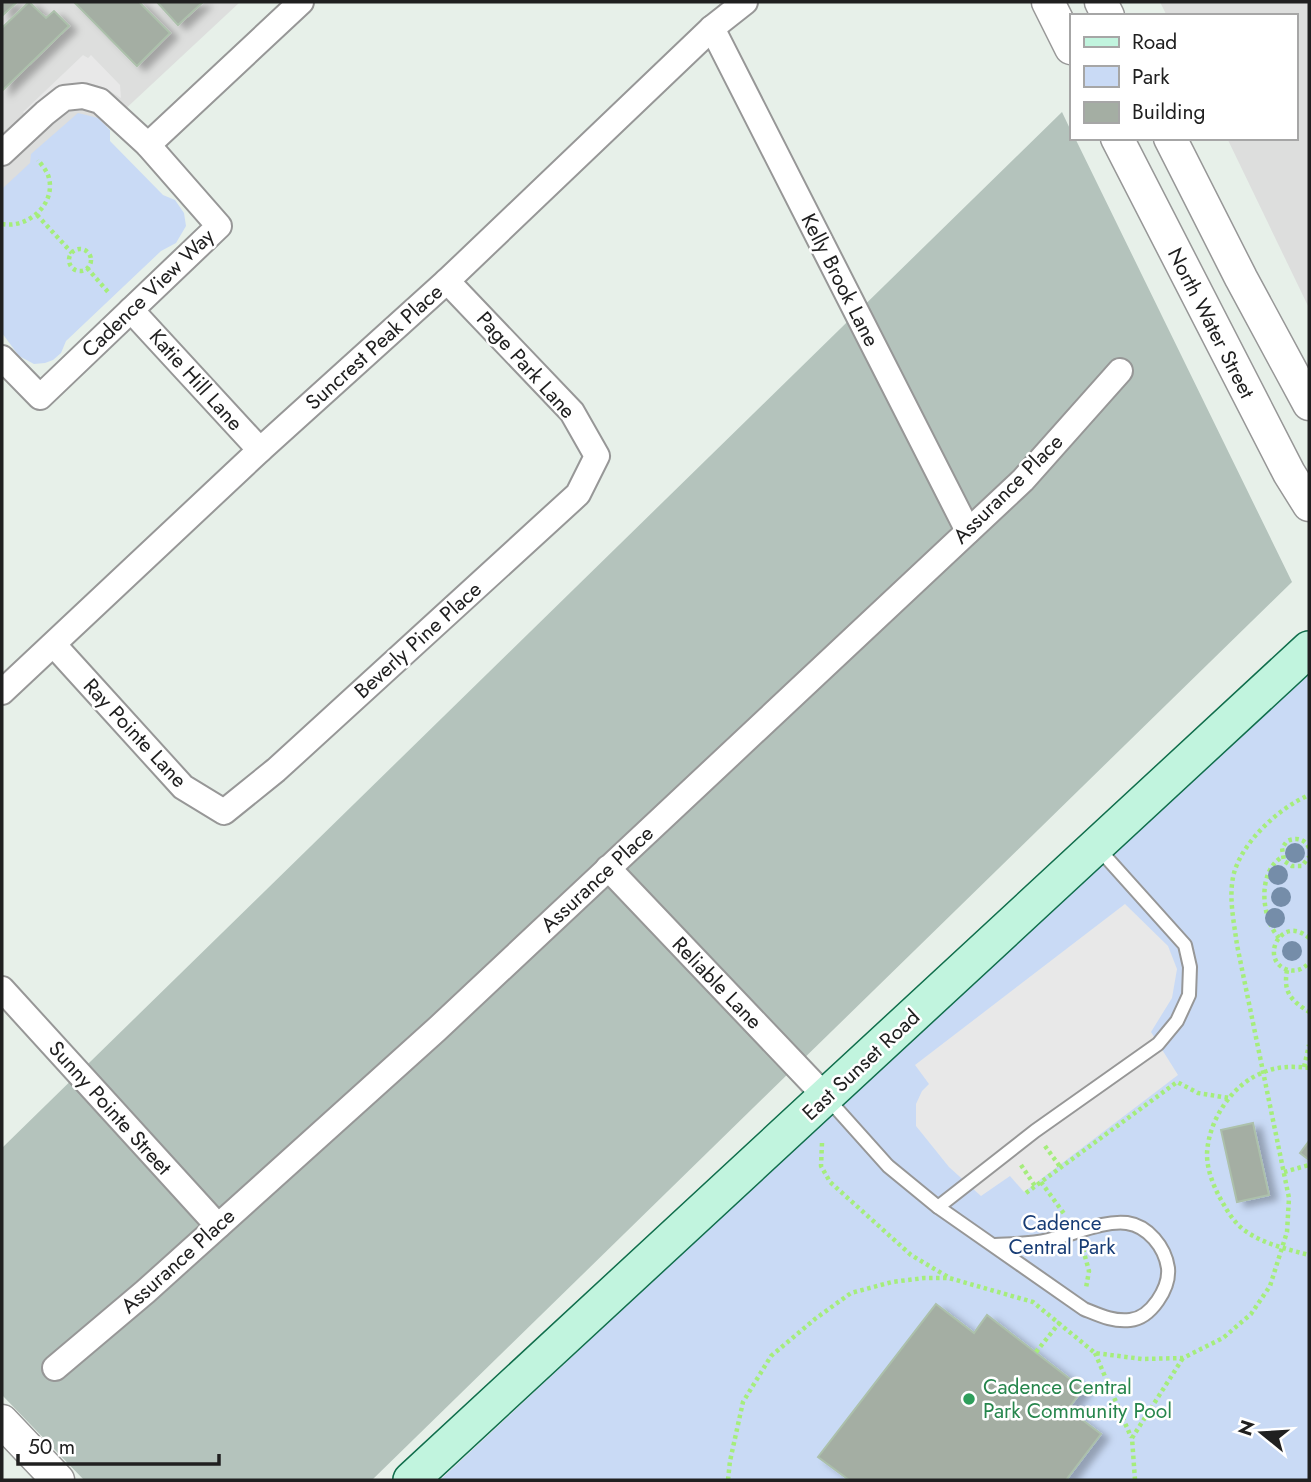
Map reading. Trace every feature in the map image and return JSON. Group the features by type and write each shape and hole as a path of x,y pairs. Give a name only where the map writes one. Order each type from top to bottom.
{"main road":[{"name":"East Sunset Road","path":"411,1480 1309,649"}],"street":[{"path":"148,145 301,2"},
{"name":"Suncrest Peak Place","path":"2,692 260,450 447,281 712,28 744,2"},
{"path":"1048,2 1070,46"},
{"name":"Kelly Brook Lane","path":"712,28 968,531"},
{"name":"Cadence View Way","path":"2,153 64,98 83,96 100,101 148,145 219,226 40,397 2,358"},
{"name":"North Water Street","path":"1118,140 1271,438 1309,505"},
{"path":"1171,140 1309,404"},
{"name":"Page Park Lane","path":"447,281 572,412 597,456"},
{"name":"Katie Hill Lane","path":"131,310 260,450"},
{"name":"Assurance Place","path":"55,1368 145,1292 436,1030 1023,480 1120,371"},
{"name":"Beverly Pine Place","path":"224,812 276,770 578,494 597,456"},
{"name":"Ray Pointe Lane","path":"54,645 183,787 224,812"},
{"name":"Reliable Lane","path":"608,868 826,1097"},
{"name":"Sunny Pointe Street","path":"2,989 218,1226"},
{"path":"2,1421 58,1480"}],"lane":[{"path":"938,1207 1035,1131 1158,1044 1177,1021 1189,995 1190,967 1185,945 1096,846"},
{"path":"826,1097 888,1166 938,1207 1084,1309 1108,1319 1132,1320 1152,1310 1164,1287 1168,1269 1161,1248 1147,1231 1128,1223 1106,1223 1044,1241 995,1245"}],"path":[{"path":"2,224 17,224 37,215 46,202 49,176 38,160"},
{"path":"37,215 72,253"},
{"path":"78,250 87,253 91,259 87,268 80,271 74,269 69,260 72,253 78,250"},
{"path":"87,268 109,293"},
{"path":"1262,1072 1233,916 1234,873 1244,852 1264,827 1299,799 1309,795"},
{"path":"1309,846 1296,838 1287,841 1282,848 1282,857 1287,864 1297,867 1306,863 1309,857"},
{"path":"1279,938 1269,923 1265,885 1269,869 1282,857"},
{"path":"1309,938 1293,930 1279,938 1274,946 1275,959 1287,970 1299,970 1309,963"},
{"path":"1287,970 1289,994 1293,1001 1309,1012"},
{"path":"1309,1045 1307,1068 1290,1066 1262,1072 1240,1086 1229,1098 1212,1130 1207,1154 1209,1172 1217,1195 1244,1229 1266,1242 1309,1255"},
{"path":"1026,1193 1177,1082 1198,1093 1229,1098"},
{"path":"1035,1131 1061,1168"},
{"path":"822,1139 821,1166 830,1182 911,1255 950,1278"},
{"path":"1284,1172 1309,1166"},
{"path":"1041,1182 1068,1219"},
{"path":"1083,1249 1089,1271 1085,1290"},
{"path":"1036,1352 1065,1316"},
{"path":"1095,1353 1132,1437 1135,1480"},
{"path":"1132,1437 1183,1358"}],"shaded area":[{"path":"2,2 240,2 2,224"},
{"path":"1160,2 1309,2 1309,308 1228,140 1297,140 1297,14 1166,14"},
{"path":"83,55 88,58 91,55 120,85 121,98 105,88 81,84 27,117 23,112"},
{"path":"1062,112 1070,129 1070,140 1076,140 1292,582 372,1480 84,1480 2,1395 2,1148"},
{"path":"1125,904 1168,946 1177,969 1172,998 1151,1032 1178,1075 1024,1192 1010,1176 981,1196 949,1167 916,1126 916,1104 929,1084 915,1065"}],"green space":[{"path":"78,113 98,118 110,130 110,141 163,195 175,200 184,213 186,226 176,243 161,251 66,341 61,353 53,360 34,364 19,356 2,333 2,189 30,163 31,154"},
{"name":"Cadence Central Park","path":"1309,669 1309,1480 440,1480"}],"building":[{"path":"2,2 17,2 2,16"},
{"path":"29,2 46,18 54,11 69,26 2,91 2,28"},
{"path":"74,2 139,2 170,33 137,66"},
{"path":"157,2 203,2 178,25"},
{"path":"1253,1123 1269,1195 1237,1202 1221,1130"},
{"path":"1309,1141 1309,1160 1300,1153"},
{"name":"Cadence Central Park Community Pool","path":"936,1304 974,1333 987,1315 1083,1389 1068,1409 1101,1434 1066,1480 849,1480 818,1457"}],"place":[{"name":"Cadence Central Park Community Pool","path":"969,1399"}]}
